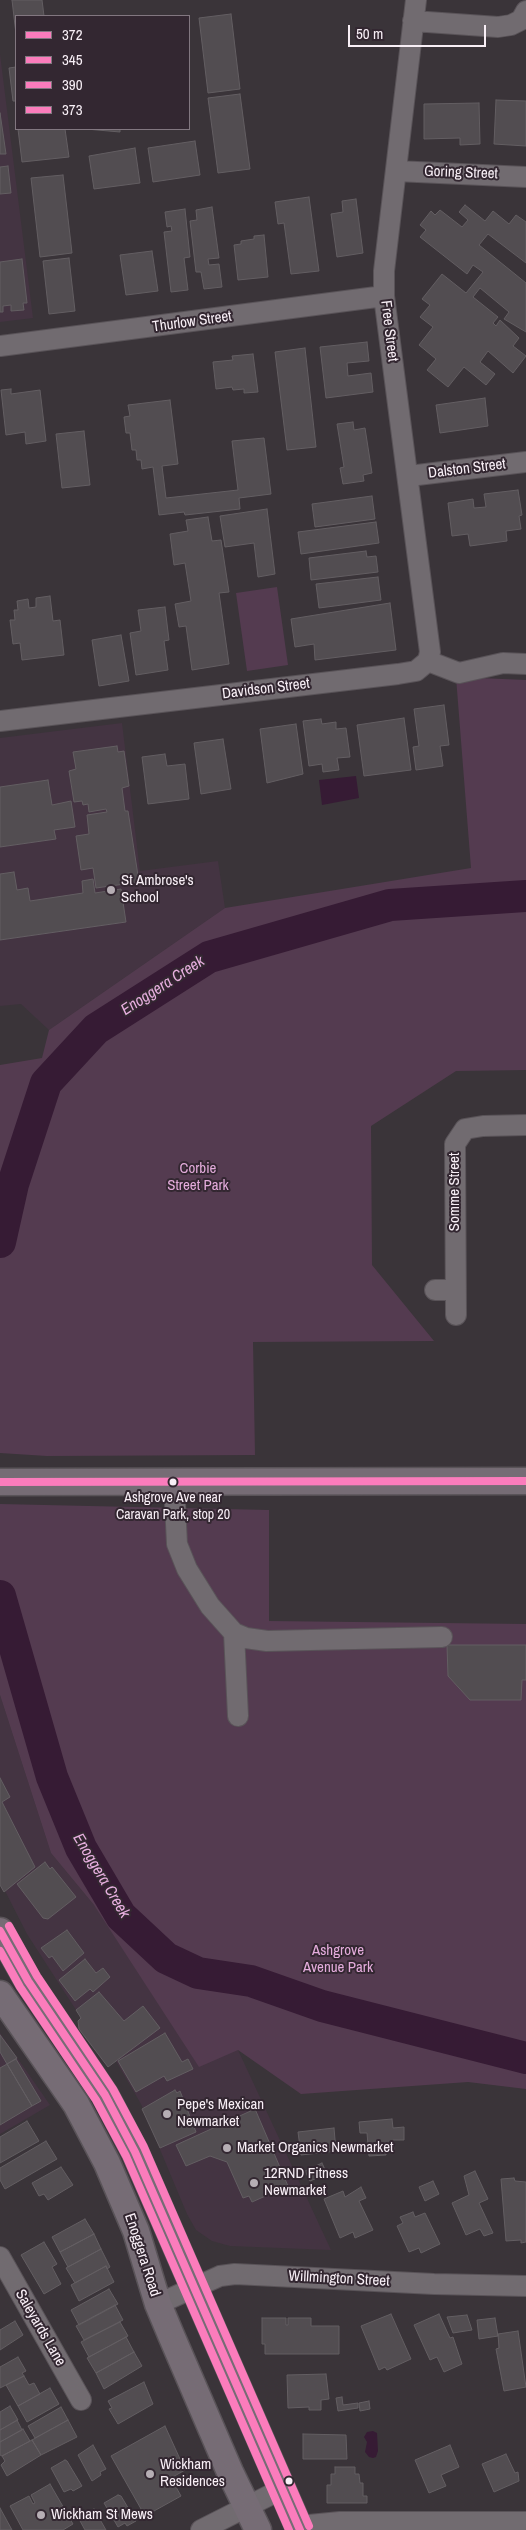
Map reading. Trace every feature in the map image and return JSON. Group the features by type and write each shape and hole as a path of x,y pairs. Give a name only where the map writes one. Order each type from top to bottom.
{"main road":[{"path":"0,1482 526,1481"},
{"name":"Enoggera Road","path":"0,1931 28,1981 86,2066 121,2124 146,2176 299,2528"},
{"name":"Enoggera Road","path":"0,1994 71,2097 103,2155 136,2231 158,2304 258,2530"}],"street":[{"name":"Free Street","path":"416,0 384,271 384,296 430,652 428,662"},
{"path":"525,0 526,4"},
{"path":"413,21 498,27 511,25 521,20 526,11"},
{"name":"Goring Street","path":"396,171 526,177"},
{"name":"Thurlow Street","path":"0,346 384,296"},
{"name":"Dalston Street","path":"408,476 526,462"},
{"path":"428,662 459,673 503,663 526,664"},
{"name":"Davidson Street","path":"0,721 398,674 416,671 428,662"},
{"name":"Somme Street","path":"456,1315 455,1144 465,1129 483,1126 526,1125"},
{"path":"435,1290 455,1290"},
{"path":"174,1483 177,1544 187,1569 210,1606 234,1634 267,1641 442,1637"},
{"path":"234,1634 238,1716"},
{"name":"Saleyards Lane","path":"0,2257 81,2400"},
{"name":"Willmington Street","path":"158,2304 220,2276 244,2273 434,2284 526,2286"},
{"path":"201,2530 282,2489"},
{"path":"299,2528 340,2522 526,2522"}],"shaded area":[{"path":"0,54 33,318 0,322"},
{"name":"St Ambrose's School","path":"122,723 140,871 218,861 225,908 49,1030 21,1004 0,1006 0,738"},
{"path":"356,776 359,798 322,805 319,780"},
{"path":"0,1695 51,1853 94,1905 238,2050 331,2250 230,2246 212,2241 196,2230 187,2214 141,2104 116,2061 76,2010 27,1934 0,1881"},
{"path":"0,2033 50,2105 0,2134"},
{"path":"373,2431 377,2433 378,2451 376,2457 373,2458 369,2457 365,2452 367,2442 364,2437 367,2432"}],"green space":[{"path":"277,587 288,665 247,671 236,593"},
{"name":"Corbie Street Park","path":"456,677 526,680 526,1070 456,1071 371,1126 372,1265 434,1341 253,1342 255,1455 47,1456 0,1453 0,1065 42,1058 49,1030 225,908 471,868"},
{"name":"Ashgrove Avenue Park","path":"0,1504 269,1510 269,1621 526,1624 526,2089 468,2082 301,2094 238,2050 199,2067 94,1905 51,1853 0,1695"}],"building":[{"path":"12,0 42,0 44,15 15,15 15,26"},
{"path":"231,14 240,89 208,93 199,18"},
{"path":"15,67 15,101 13,101 9,68"},
{"path":"240,94 250,169 218,173 208,98"},
{"path":"496,100 526,101 526,146 494,144"},
{"path":"479,103 480,144 460,145 460,138 424,139 424,104"},
{"path":"0,113 6,154 0,154"},
{"path":"18,130 65,130 69,157 22,162"},
{"path":"97,130 120,130 120,132"},
{"path":"195,141 200,175 153,182 148,148"},
{"path":"135,148 140,183 94,189 89,156"},
{"path":"8,166 11,193 0,194 0,167"},
{"path":"63,175 72,253 40,257 31,178"},
{"path":"309,197 319,271 291,274 284,223 278,224 275,202"},
{"path":"356,199 363,253 337,257 331,214 343,212 342,201"},
{"path":"465,205 485,221 493,211 509,224 516,215 526,222 526,263 488,234 479,245 526,283 526,332 504,319 509,312 480,288 473,297 498,317 493,323 496,326 500,320 519,338 513,346 526,356 513,373 488,351 480,362 495,374 486,385 464,367 448,387 427,370 436,359 419,345 433,327 420,317 430,305 422,299 442,274 466,293 483,272 473,265 467,274 420,237 426,230 420,225 431,211 435,215 440,210 462,227 468,220 459,212"},
{"path":"212,207 219,258 208,259 209,265 219,264 222,287 204,289 201,272 196,272 190,221 197,220 196,210"},
{"path":"185,209 190,257 184,258 188,290 171,292 164,232 172,231 171,226 167,227 165,212"},
{"path":"264,235 268,277 238,280 234,245 241,244 241,241 254,239 254,236"},
{"path":"152,251 158,291 126,295 120,255"},
{"path":"69,258 75,311 49,314 43,261"},
{"path":"22,259 27,303 23,303 24,310 11,311 11,305 3,306 3,312 0,312 0,262"},
{"path":"367,342 369,361 347,363 348,376 371,373 373,392 326,398 320,347"},
{"path":"305,348 316,447 287,450 275,352"},
{"path":"253,354 258,392 244,393 244,389 233,390 232,387 216,389 213,362 233,360 232,356"},
{"path":"11,389 11,394 40,390 46,441 26,444 25,432 6,435 1,390"},
{"path":"485,398 488,426 440,433 436,405"},
{"path":"170,400 178,464 162,466 166,498 238,490 232,441 264,438 271,494 239,498 240,509 185,515 184,512 159,515 153,467 142,469 141,460 137,460 136,450 132,450 130,433 126,433 124,417 130,416 128,405"},
{"path":"353,422 354,430 365,428 372,473 363,475 364,481 343,484 340,468 344,467 337,424"},
{"path":"84,431 90,485 62,488 56,434"},
{"path":"518,490 522,515 519,516 521,529 506,531 507,541 470,546 468,534 452,536 448,503 473,499 474,508 486,507 484,494"},
{"path":"372,496 375,519 315,527 312,504"},
{"path":"267,509 275,574 258,577 254,543 225,547 220,516"},
{"path":"208,517 212,541 221,540 229,592 219,593 229,664 192,670 186,626 179,627 175,604 191,601 185,563 174,565 170,534 188,531 186,520"},
{"path":"376,522 379,543 301,554 298,532"},
{"path":"366,551 367,557 376,556 378,572 311,580 309,558"},
{"path":"378,577 381,600 319,608 316,584"},
{"path":"50,596 53,621 60,620 64,655 22,660 20,643 13,644 10,620 15,620 14,610 18,610 17,601 28,599 29,608 36,607 36,598"},
{"path":"390,603 396,650 315,660 314,644 295,647 291,619"},
{"path":"165,607 169,640 164,641 168,670 136,675 130,633 141,631 138,610"},
{"path":"121,635 129,681 99,686 92,640"},
{"path":"444,705 449,745 440,746 443,766 416,770 413,747 419,746 414,709"},
{"path":"404,718 411,770 364,776 357,725"},
{"path":"321,719 322,724 336,722 336,729 346,728 350,757 337,758 339,770 323,772 322,764 309,766 303,721"},
{"path":"296,724 303,774 267,783 260,729"},
{"path":"223,739 231,789 201,794 194,743"},
{"path":"117,746 118,752 124,751 129,786 122,788 125,811 128,811 139,882 96,888 93,868 81,870 76,836 89,834 87,815 107,812 106,809 89,812 88,804 83,805 82,801 74,802 69,771 76,769 73,752"},
{"path":"165,754 167,766 185,764 189,799 148,804 142,757"},
{"path":"48,780 52,805 71,801 75,827 54,830 56,839 0,847 0,787"},
{"path":"14,872 17,890 28,888 30,901 83,893 82,881 93,879 95,893 121,889 126,922 0,940 0,874"},
{"path":"447,1645 526,1645 526,1680 522,1680 521,1700 470,1700 448,1676"},
{"path":"0,1778 10,1797 2,1802 35,1867 4,1892 0,1885"},
{"path":"45,1862 50,1869 52,1867 76,1897 48,1919 43,1918 17,1884"},
{"path":"67,1930 84,1953 63,1971 52,1956 49,1958 41,1948"},
{"path":"85,1959 96,1973 103,1968 110,1977 93,1992 90,1989 75,2001 59,1980"},
{"path":"99,1992 124,2021 143,2006 160,2028 108,2067 79,2029 78,2021 81,2018 76,2010"},
{"path":"165,2033 182,2062 188,2059 193,2069 167,2081 164,2076 136,2092 118,2061"},
{"path":"0,2035 17,2058 7,2064 0,2052"},
{"path":"16,2059 41,2101 32,2106 7,2064"},
{"path":"7,2064 32,2106 0,2125 0,2068"},
{"name":"Pepe's Mexican Newmarket","path":"175,2090 177,2093 180,2091 196,2132 160,2148 142,2109"},
{"path":"255,2109 288,2186 252,2202 249,2196 243,2198 227,2162 210,2156 186,2166 176,2145"},
{"path":"392,2119 393,2128 404,2127 404,2140 393,2140 394,2151 386,2151 386,2155 369,2156 367,2133 360,2133 359,2122"},
{"path":"27,2121 39,2141 0,2163 0,2137"},
{"path":"334,2128 336,2151 301,2155 298,2132"},
{"path":"46,2141 57,2159 5,2189 0,2180 0,2168"},
{"path":"322,2163 327,2174 310,2181 305,2171"},
{"path":"61,2167 73,2185 48,2200 44,2194 39,2196 32,2183"},
{"path":"475,2171 488,2199 479,2203 493,2233 484,2236 480,2229 466,2235 452,2203 469,2195 464,2176"},
{"path":"514,2178 515,2181 526,2182 526,2242 521,2243 521,2240 506,2241 501,2179"},
{"path":"433,2181 439,2194 425,2201 419,2187"},
{"path":"361,2187 366,2198 359,2201 373,2230 355,2238 353,2232 340,2238 324,2199 343,2191 345,2197"},
{"path":"413,2212 415,2217 425,2213 440,2244 421,2253 419,2248 409,2252 397,2226 403,2223 400,2217"},
{"path":"85,2219 94,2234 60,2252 52,2237"},
{"path":"94,2234 101,2249 68,2267 60,2252"},
{"path":"44,2242 57,2264 52,2267 61,2284 44,2294 21,2255"},
{"path":"101,2249 110,2267 107,2269 106,2266 75,2283 66,2268"},
{"path":"106,2266 114,2282 79,2301 71,2285"},
{"path":"109,2289 118,2304 79,2325 71,2310"},
{"path":"115,2305 123,2320 84,2340 76,2326"},
{"path":"391,2314 411,2359 387,2370 385,2367 379,2370 361,2326"},
{"path":"439,2314 450,2338 453,2337 462,2364 444,2372 437,2357 430,2360 414,2325"},
{"path":"467,2315 472,2330 453,2333 447,2317"},
{"path":"262,2318 286,2318 286,2325 288,2325 288,2318 311,2318 311,2326 339,2326 339,2354 265,2354 265,2344 262,2344"},
{"path":"495,2318 498,2336 479,2339 477,2320"},
{"path":"15,2321 23,2335 0,2350 0,2330"},
{"path":"120,2322 128,2336 89,2357 81,2342"},
{"path":"518,2331 526,2387 504,2391 496,2349 499,2348 498,2334"},
{"path":"126,2337 134,2352 96,2373 87,2358"},
{"path":"134,2352 142,2366 104,2389 96,2373"},
{"path":"18,2357 26,2371 22,2373 24,2376 0,2388 0,2367"},
{"path":"326,2374 329,2399 321,2400 321,2410 309,2410 309,2407 288,2408 287,2375"},
{"path":"24,2376 29,2385 34,2383 40,2394 18,2406 6,2385"},
{"path":"144,2382 153,2404 118,2424 109,2409 112,2408 108,2401"},
{"path":"50,2388 59,2404 27,2422 18,2406"},
{"path":"342,2397 343,2405 358,2403 358,2408 338,2411 336,2398"},
{"path":"369,2401 370,2409 360,2411 359,2403"},
{"path":"10,2406 18,2420 0,2430 0,2412"},
{"path":"61,2407 68,2420 35,2438 28,2426"},
{"path":"17,2420 22,2430 0,2442 0,2430"},
{"path":"68,2420 77,2437 41,2455 32,2440"},
{"name":"Wickham Residences","path":"165,2426 185,2470 171,2478 181,2496 145,2516 111,2456"},
{"path":"23,2429 30,2441 2,2456 0,2455 0,2442"},
{"path":"303,2434 346,2435 347,2459 303,2459"},
{"path":"32,2440 41,2455 7,2476 1,2465 5,2461 2,2456"},
{"path":"93,2445 106,2469 100,2472 101,2475 92,2481 78,2455"},
{"path":"450,2445 459,2467 441,2475 446,2486 429,2493 415,2460"},
{"path":"506,2454 515,2473 518,2472 519,2481 494,2492 482,2464"},
{"path":"65,2460 82,2486 73,2491 71,2489 64,2492 51,2468"},
{"path":"335,2467 355,2467 355,2474 359,2474 360,2483 363,2483 363,2496 367,2496 367,2503 327,2503 327,2485 331,2485 331,2474 335,2474"},
{"name":"Wickham St Mews","path":"50,2484 73,2524 63,2530 23,2530 10,2506 29,2496 33,2504 35,2503 31,2495"},
{"path":"118,2495 121,2496 136,2521 127,2526 125,2523 118,2527 104,2503"},
{"path":"0,2508 12,2530 0,2530"},
{"path":"94,2509 106,2530 85,2530 79,2519"}],"waterway":[{"name":"Enoggera Creek","path":"0,1242 13,1184 46,1083 96,1029 209,957 390,905 526,896"},
{"name":"Enoggera Creek","path":"0,1596 52,1777 81,1848 121,1916 166,1958 198,1973 251,1981 322,2006 526,2058"}],"transit line":[{"name":"373","path":"0,1482 526,1481"},
{"name":"390","path":"9,1926 37,1976 113,2089 144,2147 309,2526"},
{"name":"372","path":"0,1931 28,1981 105,2095 135,2152 300,2530"},
{"name":"345","path":"0,1951 20,1987 96,2100 126,2156 289,2530"}],"place":[{"name":"St Ambrose's School","path":"111,890"},
{"name":"Ashgrove Ave near Caravan Park, stop 20","path":"173,1482"},
{"name":"Pepe's Mexican Newmarket","path":"167,2114"},
{"name":"Market Organics Newmarket","path":"227,2148"},
{"name":"12RND Fitness Newmarket","path":"254,2183"},
{"name":"Wickham Residences","path":"150,2474"},
{"name":"Wickham St Mews","path":"41,2515"}]}
